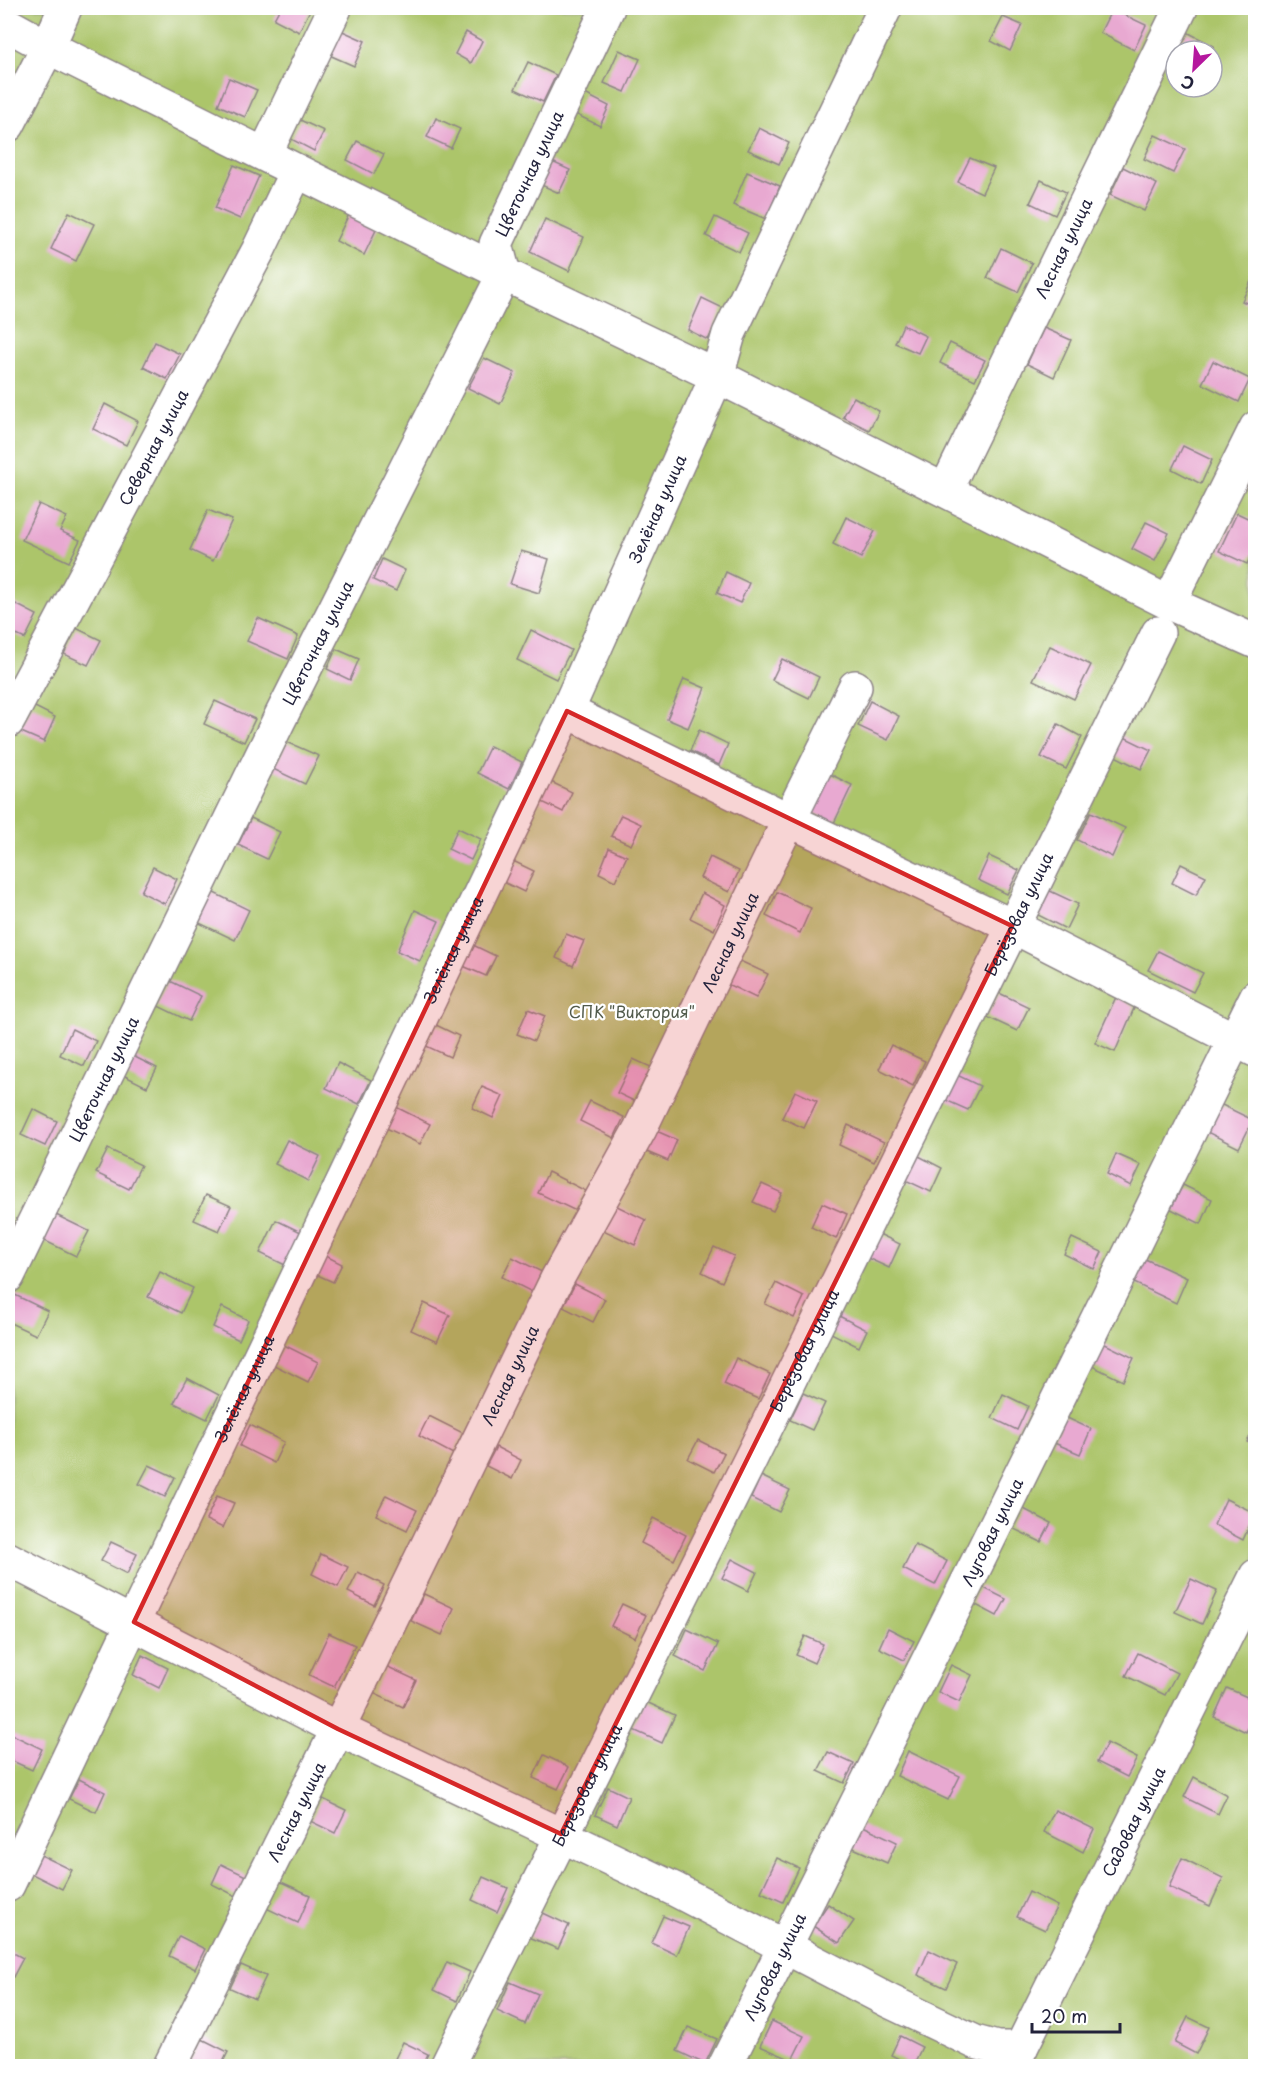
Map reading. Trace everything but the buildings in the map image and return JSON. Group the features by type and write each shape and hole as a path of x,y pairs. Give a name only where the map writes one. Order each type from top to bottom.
{"street":[{"path":"8,125 65,8"},
{"path":"265,154 335,8"},
{"name":"Цветочная улица","path":"8,1276 279,720 504,274 496,244 608,8"},
{"name":"Зелёная улица","path":"8,1885 567,711 717,376 729,334 885,8"},
{"name":"Лесная улица","path":"946,489 1181,8"},
{"path":"8,25 265,154 296,172 946,489 1164,618 1256,642"},
{"name":"Северная улица","path":"8,720 258,251 296,172"},
{"name":"Берёзовая улица","path":"447,2067 561,1834 750,1462 1256,428"},
{"name":"Лесная улица","path":"170,2067 557,1279 640,1129 855,687"},
{"path":"567,711 1012,926 1245,1045"},
{"name":"Луговая улица","path":"725,2067 976,1565 1245,1045 1256,997"},
{"path":"8,1559 338,1729 674,1889 889,2001 975,2042 997,2048 1016,2057"},
{"name":"Садовая улица","path":"1016,2057 1256,1576"}],"highlighted area":[{"path":"567,711 1012,926 561,1834 338,1729 134,1622"}],"green space":[{"name":"СПК \"Виктория\"","path":"8,8 1255,8 1255,2066 8,2066"}]}
